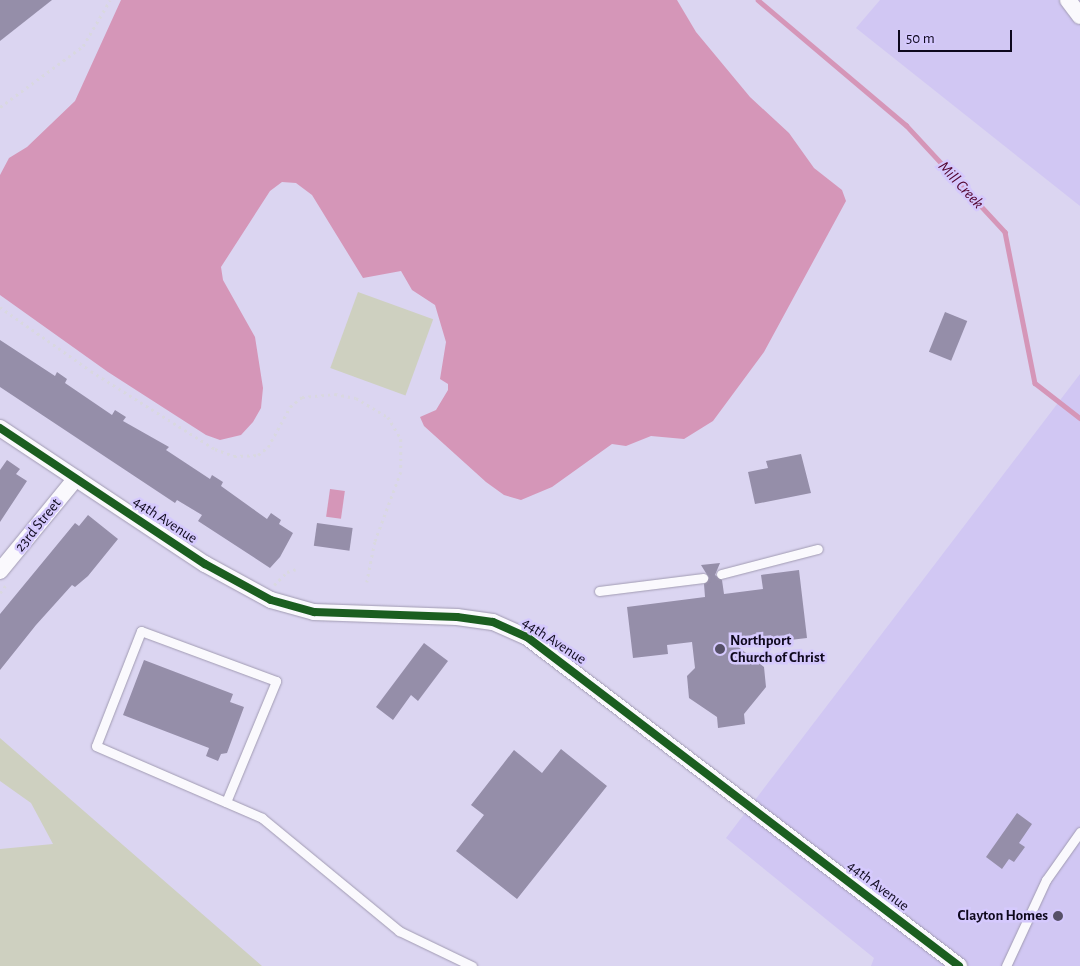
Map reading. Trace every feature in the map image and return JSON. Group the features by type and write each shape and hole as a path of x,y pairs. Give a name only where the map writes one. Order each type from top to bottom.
{"street":[{"path":"1068,0 1080,16"},
{"name":"44th Avenue","path":"0,428 237,584 271,600 314,612 457,616 493,622 527,637 959,966"},
{"name":"23rd Street","path":"0,571 76,478"}],"lane":[{"path":"721,574 818,549"},
{"path":"599,592 703,578"},
{"path":"226,802 276,681 141,631 96,746 262,818 399,931 472,966"},
{"path":"1006,966 1046,880 1080,832"}],"path":[{"path":"0,107 83,46 110,0"},
{"path":"0,308 91,371 215,450 234,456 253,456 268,447 290,407 302,398 335,394 356,398 388,418 401,439 401,472 375,542 367,582"}],"shaded area":[{"path":"121,0 677,0 696,32 750,97 789,133 814,168 842,190 846,201 764,352 713,421 684,439 651,436 626,446 612,444 552,487 521,500 504,495 486,482 424,426 420,417 436,410 448,390 448,384 440,379 446,342 435,305 412,290 401,271 363,278 312,195 296,183 282,182 270,191 221,267 223,280 255,337 263,388 261,408 253,422 241,435 220,440 206,435 108,372 0,295 0,175 9,158 27,147 75,101"},
{"path":"880,0 1080,0 1080,206 856,28"},
{"path":"1080,374 1080,966 871,966 874,958 726,838"},
{"path":"330,489 345,491 341,519 326,517"}],"green space":[{"path":"358,292 433,319 405,395 330,368"},
{"path":"0,738 262,966 0,966 0,849 53,844 31,803 0,781"}],"building":[{"path":"0,0 52,0 0,41"},
{"path":"945,312 967,321 951,361 929,352"},
{"path":"0,340 55,376 57,372 67,379 65,383 112,415 115,410 126,417 123,421 169,447 166,450 210,479 212,475 223,482 221,486 267,519 271,513 281,520 279,524 293,533 280,557 270,568 198,521 202,515 177,500 175,503 0,387"},
{"path":"801,454 811,493 755,504 748,472 768,468 766,461"},
{"path":"7,460 20,469 16,474 27,481 0,522 0,470"},
{"path":"88,515 118,539 88,576 75,587 72,585 36,625 0,670 0,614 75,523 79,526"},
{"path":"317,523 353,528 349,551 314,546"},
{"name":"Northport Church of Christ","path":"720,563 715,575 722,580 724,594 763,589 761,575 799,570 807,638 737,646 764,667 766,687 744,714 745,724 718,728 717,717 689,698 687,676 695,668 692,642 667,645 668,654 633,658 627,607 705,597 704,584 709,578 701,565"},
{"path":"424,643 448,661 418,701 411,695 393,720 376,707"},
{"path":"144,660 233,694 230,702 244,707 227,753 221,754 218,761 206,756 209,748 123,715"},
{"path":"561,749 607,786 517,899 456,851 484,815 471,805 514,750 542,773"},
{"path":"1017,813 1032,824 1019,843 1025,847 1014,862 1009,859 1002,869 986,857"}],"waterway":[{"name":"Mill Creek","path":"758,0 906,125 1005,232 1035,383 1080,418"}],"cycle path":[{"path":"0,428 205,564 271,600 314,612 457,617 493,622 527,637 959,966"}],"place":[{"name":"Northport Church of Christ","path":"720,649"},
{"name":"Clayton Homes","path":"1058,916"}]}
